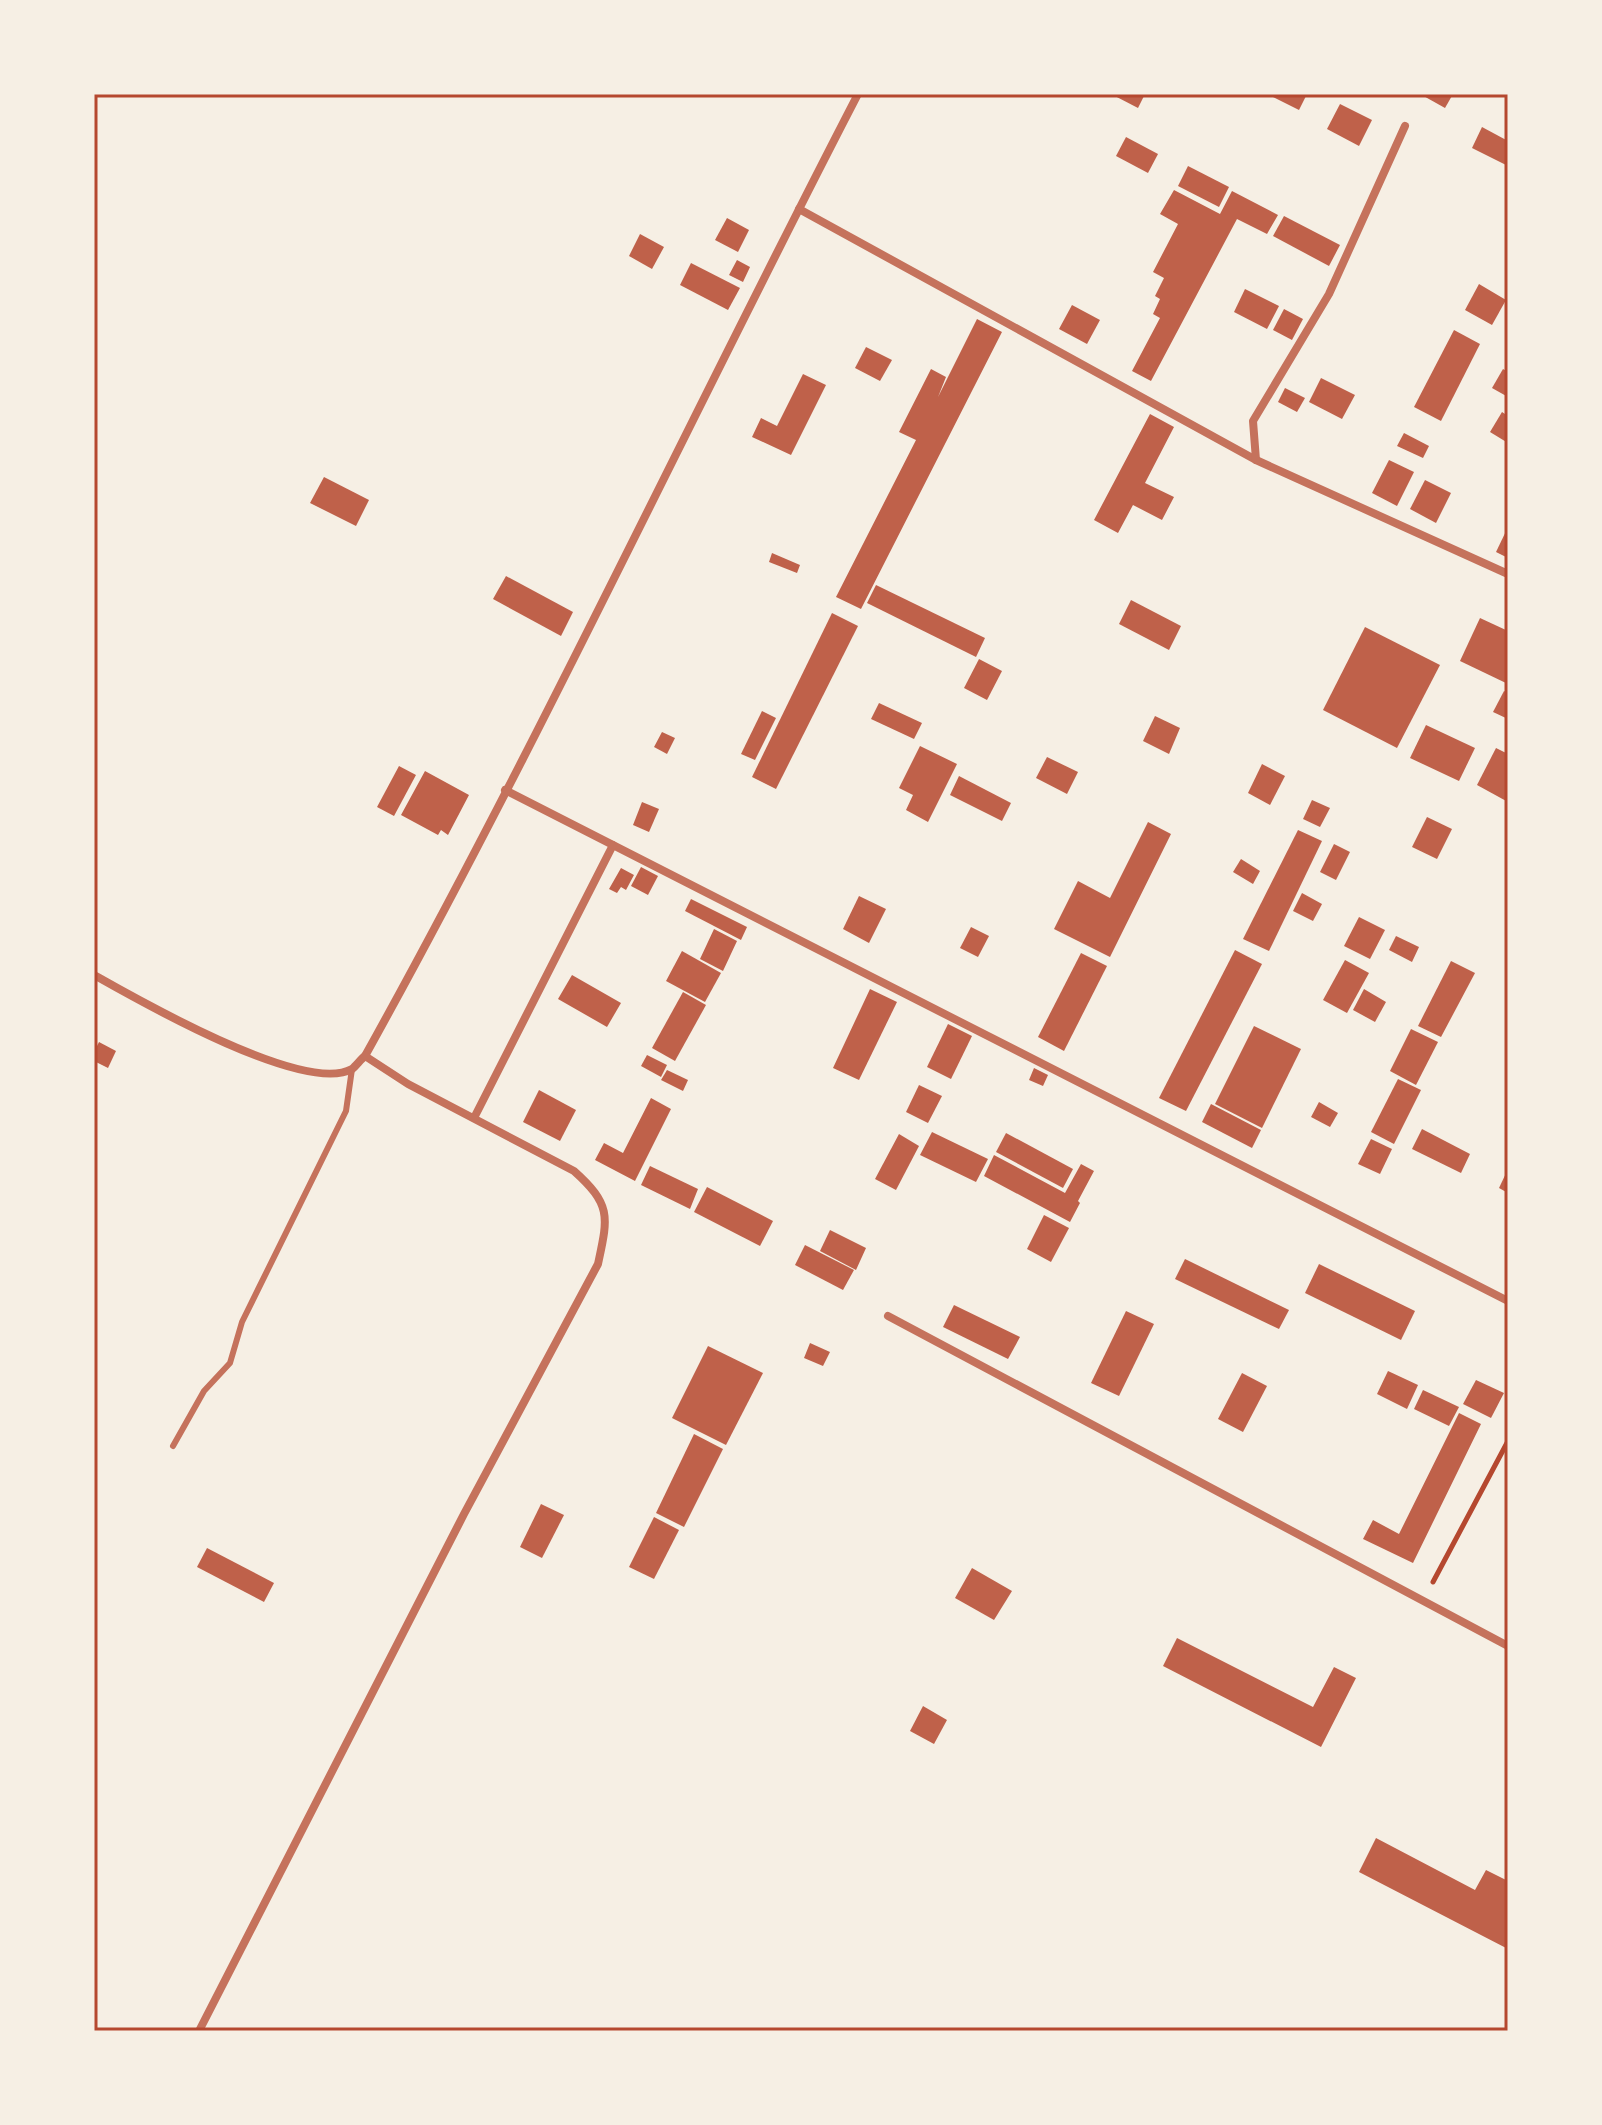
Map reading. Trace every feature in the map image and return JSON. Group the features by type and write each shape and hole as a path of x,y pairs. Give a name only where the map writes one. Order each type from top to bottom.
{"street":[{"path":"94,975 164,1014 287,1067 330,1074 352,1069 365,1056 421,954 858,94"},
{"path":"1256,460 1253,421 1329,294 1405,126"},
{"path":"799,209 1256,460 1508,574"},
{"path":"505,790 1508,1301"},
{"path":"474,1118 613,845"},
{"path":"199,2031 464,1514 598,1264 607,1217 595,1190 574,1171 408,1084 365,1056"},
{"path":"888,1316 1508,1646"}],"lane":[{"path":"173,1446 204,1391 230,1363 242,1322 346,1111 352,1069"}],"path":[{"path":"1424,1600 1508,1441"}],"building":[{"path":"1111,94 1145,94 1138,108"},
{"path":"1267,94 1307,94 1299,110"},
{"path":"1420,94 1453,94 1445,108"},
{"path":"1340,104 1372,120 1359,146 1327,129"},
{"path":"1482,127 1508,141 1508,166 1472,148"},
{"path":"1126,137 1158,154 1148,173 1116,156"},
{"path":"1188,166 1229,187 1219,207 1178,186"},
{"path":"1174,190 1220,214 1232,191 1278,215 1267,234 1237,219 1151,381 1132,371 1160,318 1153,314 1160,299 1155,296 1164,278 1153,272 1178,224 1160,214"},
{"path":"1284,216 1340,245 1329,266 1273,236"},
{"path":"727,218 749,230 738,252 715,240"},
{"path":"640,234 664,247 652,269 629,256"},
{"path":"737,260 750,267 743,282 729,275"},
{"path":"691,263 740,288 728,310 680,285"},
{"path":"1479,284 1506,300 1492,325 1465,310"},
{"path":"1245,289 1279,306 1267,329 1234,312"},
{"path":"1072,305 1100,320 1087,344 1059,329"},
{"path":"1284,309 1303,319 1292,340 1273,330"},
{"path":"977,319 1002,332 861,609 836,597 916,440 899,432 931,369 946,377 938,397"},
{"path":"1454,330 1480,344 1441,421 1414,407"},
{"path":"866,347 892,360 880,381 855,368"},
{"path":"1503,369 1508,372 1508,397 1492,388"},
{"path":"803,374 826,385 791,455 752,437 761,418 777,426"},
{"path":"1321,378 1355,395 1342,419 1309,402"},
{"path":"1285,388 1305,398 1297,412 1278,402"},
{"path":"1502,412 1508,416 1508,443 1490,432"},
{"path":"1150,414 1174,427 1145,483 1174,497 1162,520 1133,505 1118,533 1094,520"},
{"path":"1404,433 1429,446 1423,458 1397,446"},
{"path":"1389,460 1414,472 1397,506 1372,493"},
{"path":"324,477 369,500 356,526 310,503"},
{"path":"1425,480 1451,493 1436,523 1410,509"},
{"path":"1508,527 1508,558 1496,552"},
{"path":"772,553 800,565 797,573 769,562"},
{"path":"506,576 573,612 561,636 493,599"},
{"path":"876,585 985,638 976,657 867,603"},
{"path":"1131,600 1181,626 1169,650 1119,624"},
{"path":"832,613 858,626 776,789 752,777"},
{"path":"1480,618 1508,631 1508,684 1460,661"},
{"path":"1365,627 1440,665 1397,748 1323,710"},
{"path":"979,659 1002,671 987,700 964,688"},
{"path":"1504,691 1508,693 1508,719 1493,712"},
{"path":"879,703 922,723 914,739 871,719"},
{"path":"762,711 776,718 755,760 741,754"},
{"path":"1155,716 1180,728 1169,754 1143,741"},
{"path":"1426,725 1475,748 1459,781 1410,758"},
{"path":"662,732 675,738 667,754 654,747"},
{"path":"920,746 957,764 928,822 906,810 913,795 899,788"},
{"path":"1496,748 1508,754 1508,802 1477,785"},
{"path":"1047,757 1078,772 1067,794 1036,778"},
{"path":"1262,764 1285,776 1270,805 1248,793"},
{"path":"399,766 416,775 394,816 377,807"},
{"path":"425,771 469,795 448,835 441,830 438,835 401,815"},
{"path":"959,776 1011,803 1002,821 950,795"},
{"path":"1312,800 1330,808 1320,827 1303,819"},
{"path":"642,802 659,809 649,832 633,825"},
{"path":"1427,817 1452,829 1437,859 1412,847"},
{"path":"1148,822 1171,834 1110,957 1054,929 1078,881 1110,898"},
{"path":"1298,830 1322,841 1269,951 1243,939"},
{"path":"1334,844 1350,852 1336,880 1320,872"},
{"path":"1241,859 1260,871 1253,884 1233,872"},
{"path":"641,867 658,876 648,895 631,886"},
{"path":"621,868 634,875 626,890 621,887 617,893 609,889"},
{"path":"1302,893 1322,904 1313,921 1293,911"},
{"path":"859,896 886,909 869,943 843,929"},
{"path":"691,899 747,927 741,940 685,911"},
{"path":"1359,917 1385,930 1370,959 1344,946"},
{"path":"971,927 989,936 978,957 960,948"},
{"path":"714,929 737,941 723,971 700,959"},
{"path":"1396,936 1419,947 1412,962 1389,950"},
{"path":"1235,950 1262,964 1186,1111 1159,1098"},
{"path":"682,951 721,973 705,1002 666,981"},
{"path":"1081,953 1107,966 1064,1051 1038,1037"},
{"path":"1345,960 1369,973 1347,1013 1323,1000"},
{"path":"1451,961 1475,973 1441,1037 1418,1026"},
{"path":"572,975 621,1003 607,1027 558,999"},
{"path":"870,989 897,1002 859,1080 833,1068"},
{"path":"1364,989 1386,1002 1375,1022 1353,1010"},
{"path":"683,992 706,1005 675,1061 652,1048"},
{"path":"948,1024 972,1036 951,1079 927,1067"},
{"path":"1254,1026 1301,1049 1262,1128 1215,1104"},
{"path":"1411,1029 1438,1042 1416,1085 1390,1071"},
{"path":"99,1042 116,1051 108,1068 94,1061"},
{"path":"647,1055 667,1065 661,1077 641,1066"},
{"path":"1034,1068 1048,1075 1043,1086 1029,1080"},
{"path":"667,1070 688,1080 683,1091 661,1080"},
{"path":"1398,1079 1421,1090 1394,1144 1371,1132"},
{"path":"919,1085 942,1096 928,1123 906,1112"},
{"path":"539,1090 576,1110 560,1141 523,1122"},
{"path":"651,1098 671,1109 635,1181 595,1160 604,1143 623,1153"},
{"path":"1319,1102 1338,1113 1330,1127 1311,1117"},
{"path":"1211,1104 1261,1130 1252,1148 1202,1122"},
{"path":"1422,1129 1470,1154 1461,1173 1412,1149"},
{"path":"932,1132 988,1159 976,1182 920,1155"},
{"path":"1006,1133 1073,1169 1063,1188 996,1152"},
{"path":"899,1134 919,1146 896,1190 875,1179"},
{"path":"1371,1139 1392,1149 1380,1174 1358,1164"},
{"path":"994,1155 1065,1193 1081,1164 1094,1171 1070,1222 984,1176"},
{"path":"650,1166 698,1189 690,1209 641,1185"},
{"path":"1508,1169 1508,1193 1499,1188"},
{"path":"707,1187 773,1221 760,1246 694,1212"},
{"path":"1044,1215 1069,1228 1051,1262 1027,1249"},
{"path":"830,1230 866,1248 856,1270 820,1251"},
{"path":"805,1245 854,1270 843,1290 795,1265"},
{"path":"1185,1259 1289,1310 1279,1329 1175,1279"},
{"path":"1319,1264 1415,1311 1401,1340 1305,1293"},
{"path":"954,1305 1020,1337 1008,1359 943,1327"},
{"path":"1126,1311 1154,1324 1119,1396 1091,1383"},
{"path":"810,1343 830,1352 823,1366 804,1358"},
{"path":"708,1346 763,1373 726,1445 672,1418"},
{"path":"1388,1371 1418,1385 1407,1409 1377,1394"},
{"path":"1242,1373 1267,1386 1243,1432 1218,1419"},
{"path":"1476,1380 1504,1393 1491,1418 1463,1404"},
{"path":"1423,1390 1459,1407 1449,1426 1414,1409"},
{"path":"1459,1413 1481,1424 1413,1563 1363,1539 1373,1520 1399,1534"},
{"path":"694,1434 723,1449 684,1527 656,1513"},
{"path":"541,1504 564,1515 542,1558 520,1547"},
{"path":"654,1517 679,1530 654,1579 629,1567"},
{"path":"207,1548 274,1583 264,1602 197,1567"},
{"path":"972,1568 1012,1591 994,1620 955,1598"},
{"path":"1177,1638 1313,1707 1334,1667 1356,1678 1321,1747 1163,1666"},
{"path":"923,1706 947,1720 934,1744 910,1731"},
{"path":"1376,1838 1475,1890 1486,1870 1508,1881 1508,1949 1359,1872"}]}
